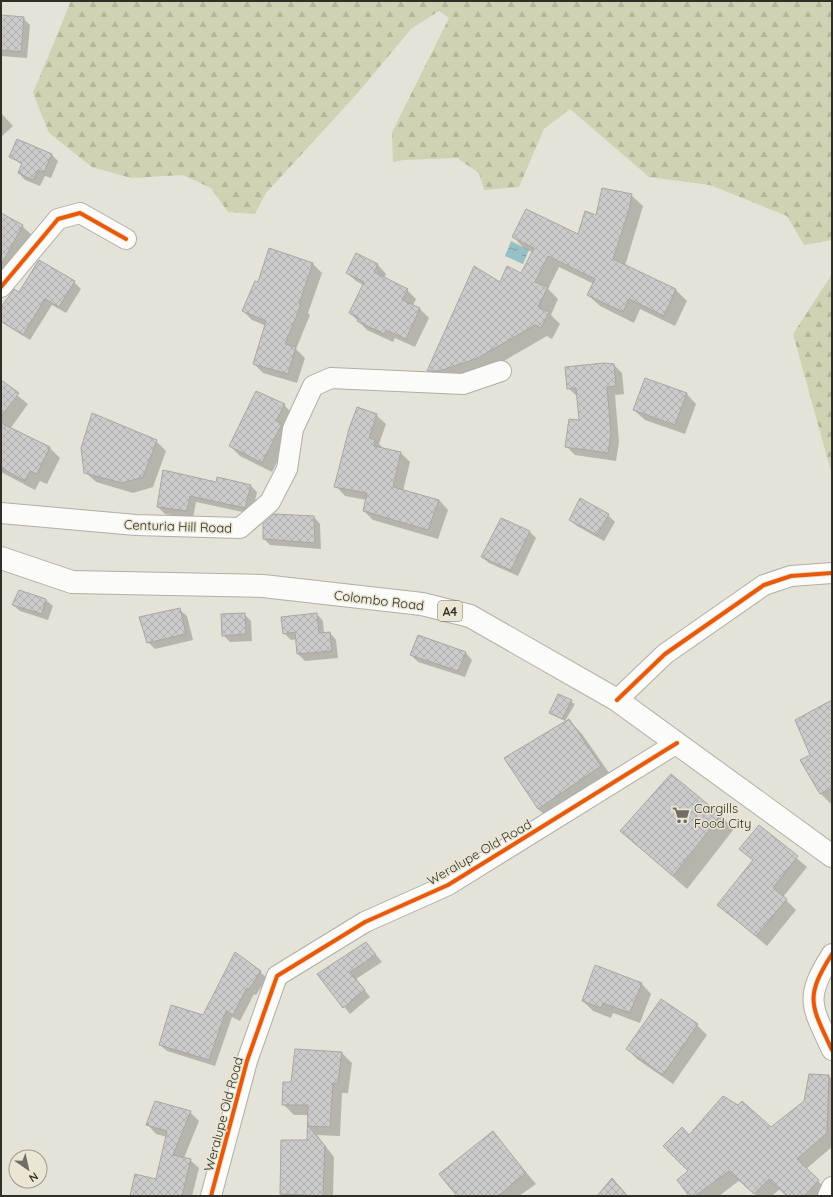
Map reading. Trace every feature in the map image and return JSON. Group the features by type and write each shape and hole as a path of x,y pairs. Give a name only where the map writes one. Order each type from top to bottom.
{"highway":[{"name":"Colombo Road","path":"1,558 72,582 263,586 422,604 470,616 617,700 832,856"}],"street":[{"path":"1,287 58,219 80,214 126,239"},
{"name":"Centuria Hill Road","path":"1,513 136,525 240,528 270,502 287,469 293,429 313,386 332,378 463,384 501,371"},
{"path":"617,700 665,654 764,586 791,576 832,573"},
{"name":"Weralupe Old Road","path":"211,1196 247,1061 277,976 365,922 448,885 677,743"},
{"path":"832,954 819,975 812,997 817,1017 832,1050"},
{"path":"828,1196 832,1187"}],"green space":[{"path":"71,1 832,1 832,240 804,245 787,216 710,185 649,177 570,109 544,129 519,187 484,190 479,173 457,158 404,160 393,162 392,132 449,18 439,11 411,29 355,96 266,193 255,214 228,212 211,188 183,175 131,178 92,167 49,133 33,93"},
{"path":"832,274 832,475 793,334"}],"water":[{"path":"511,241 529,250 523,264 505,256"}],"building":[{"path":"1,15 24,17 21,52 1,50"},
{"path":"17,139 52,154 44,172 38,170 33,180 18,173 22,163 9,157"},
{"path":"602,188 632,194 629,210 613,259 676,289 664,316 629,299 623,312 587,295 595,279 548,256 535,282 548,287 538,307 549,312 541,328 535,325 478,358 439,371 427,371 474,266 500,282 507,266 521,273 534,248 512,237 526,209 578,234 585,211 596,215"},
{"path":"1,213 23,225 1,265"},
{"path":"269,248 313,263 299,304 301,305 285,344 296,347 288,374 253,364 266,321 242,311 255,281 258,282"},
{"path":"356,253 378,264 374,272 408,289 402,300 420,308 406,339 386,330 384,334 357,321 359,318 349,313 364,282 346,273"},
{"path":"39,260 75,281 59,307 45,299 23,335 1,321 1,307 14,289 19,292"},
{"path":"604,363 614,364 616,386 607,387 611,433 608,453 565,447 569,419 579,420 576,388 567,389 565,367"},
{"path":"645,378 687,393 675,425 633,410"},
{"path":"1,380 19,393 1,417"},
{"path":"256,391 285,404 276,421 282,424 262,463 229,446"},
{"path":"357,407 377,414 369,438 375,440 374,446 401,452 393,487 439,500 428,530 363,511 367,493 334,487 349,429"},
{"path":"92,413 157,440 143,477 122,483 84,473 81,448"},
{"path":"1,423 50,447 37,474 30,471 25,481 1,468"},
{"path":"163,470 216,482 217,477 251,485 245,508 190,496 187,511 157,507"},
{"path":"580,498 609,514 597,535 569,520"},
{"path":"274,514 314,516 315,543 263,539 263,524"},
{"path":"501,518 530,531 511,570 481,557"},
{"path":"19,590 46,599 42,614 12,605"},
{"path":"180,608 186,634 147,643 139,617"},
{"path":"245,613 246,634 222,636 221,614"},
{"path":"317,613 319,633 330,632 332,651 297,654 295,632 283,634 281,617"},
{"path":"418,635 466,652 458,671 410,655"},
{"path":"558,694 572,700 562,719 549,713"},
{"path":"832,700 832,788 820,794 800,760 810,755 795,720"},
{"path":"569,719 601,766 538,809 504,758"},
{"path":"671,774 721,815 673,876 620,831"},
{"path":"759,825 798,856 773,888 787,899 756,936 717,905 753,860 739,849"},
{"path":"366,942 376,955 350,972 365,990 343,1008 317,974"},
{"path":"235,952 261,971 249,989 247,988 233,1015 226,1011 209,1060 159,1045 171,1005 203,1015"},
{"path":"595,965 642,983 630,1013 603,1003 601,1008 582,1001"},
{"path":"661,999 698,1024 663,1075 626,1049"},
{"path":"295,1049 342,1052 338,1083 333,1083 330,1127 308,1126 325,1146 323,1196 280,1194 281,1140 307,1140 308,1105 282,1105 283,1082 291,1082"},
{"path":"809,1074 829,1075 827,1133 797,1159 819,1180 804,1196 787,1196 769,1179 754,1194 729,1171 695,1196 689,1196 677,1180 688,1171 663,1146 682,1127 689,1135 723,1096 738,1105 742,1101 771,1127 804,1101"},
{"path":"155,1101 191,1111 173,1155 191,1159 182,1196 130,1196 135,1174 156,1179 167,1131 146,1125"},
{"path":"493,1131 526,1173 498,1196 457,1196 439,1174"},
{"path":"612,1178 627,1196 597,1196"}],"cycle path":[{"path":"1,287 58,219 80,213 126,239"},
{"path":"617,700 665,654 764,585 791,576 832,573"},
{"path":"211,1196 247,1061 277,976 365,922 448,885 677,743"},
{"path":"832,954 817,981 814,992 815,1011 832,1050"}],"place":[{"name":"Cargills Food City","path":"681,815"}]}
